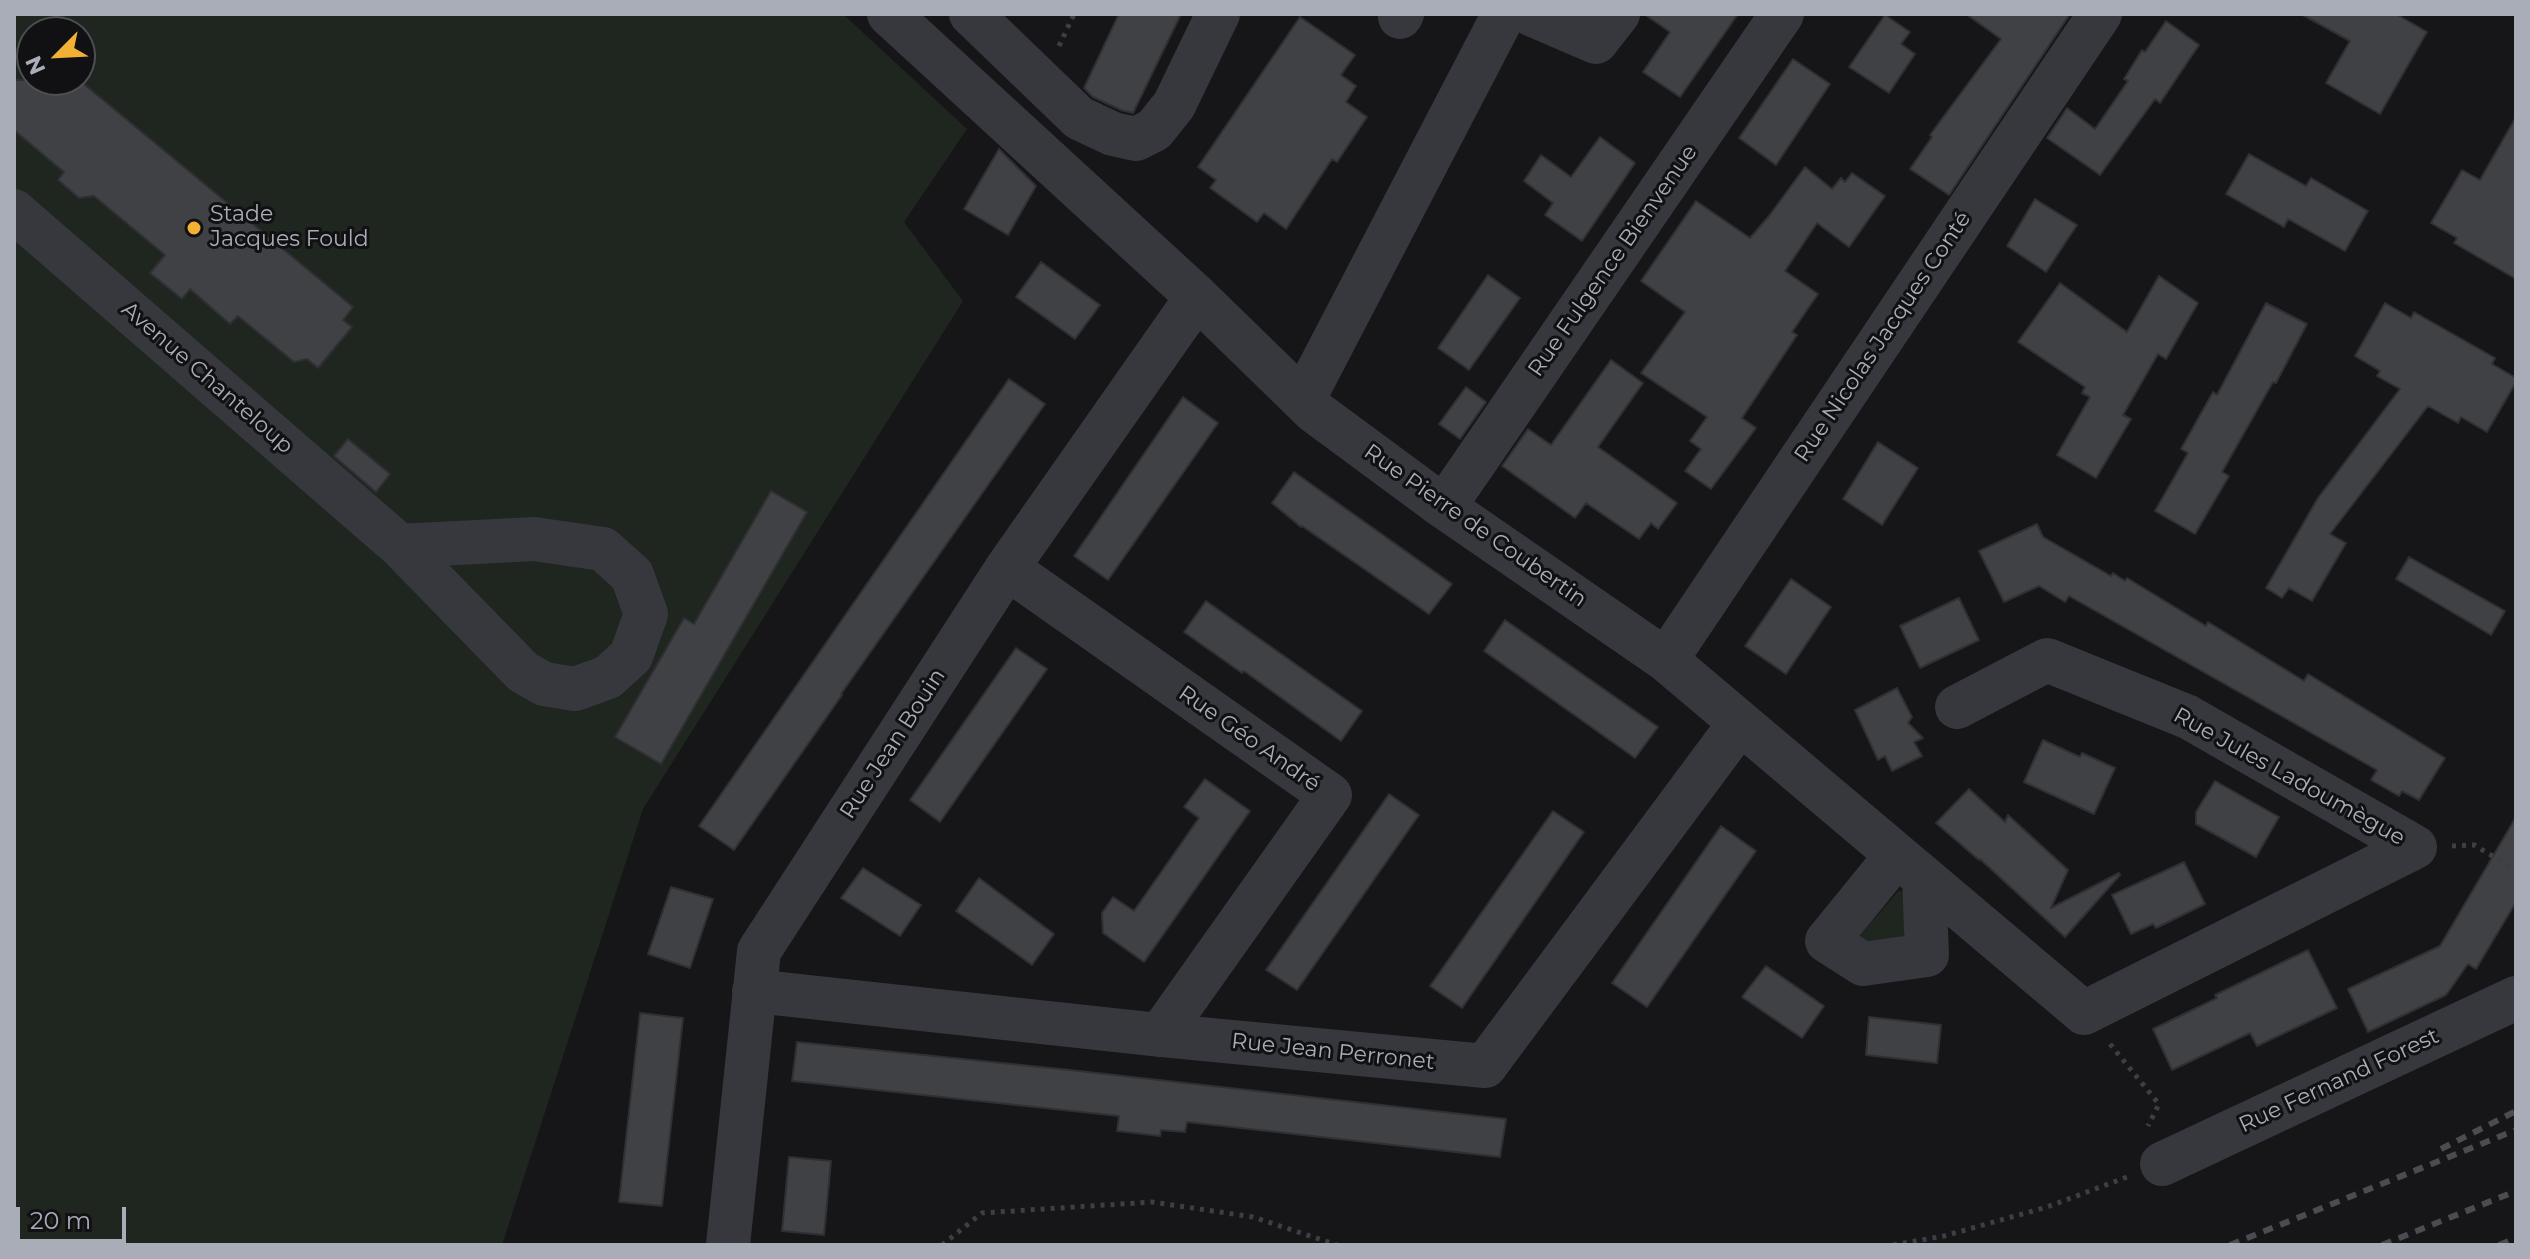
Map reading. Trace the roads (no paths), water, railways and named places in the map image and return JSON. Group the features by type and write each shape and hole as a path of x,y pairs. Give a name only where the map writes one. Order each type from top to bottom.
{"street":[{"name":"Rue Pierre de Coubertin","path":"889,14 1197,297 1314,411 1444,507 1666,660 2084,1013"},
{"path":"971,14 1079,118 1113,134 1136,139 1154,130 1174,105 1218,14"},
{"path":"1303,400 1504,14"},
{"path":"1531,14 1596,42 1618,14"},
{"name":"Rue Fulgence Bienvenue","path":"1444,507 1782,14"},
{"name":"Rue Nicolas Jacques Conté","path":"1666,660 2100,14"},
{"name":"Avenue Chanteloup","path":"14,211 400,546 523,672 544,684 575,689 608,677 631,656 646,614 632,575 603,549 534,539 400,546"},
{"name":"Rue Jean Bouin","path":"728,1245 759,951 1007,568 1197,297"},
{"name":"Rue Géo André","path":"1007,568 1330,795 1160,1035"},
{"name":"Rue Jules Ladoumègue","path":"1957,707 2047,660 2188,717 2415,847 2084,1013"},
{"name":"Rue Jean Perronet","path":"754,991 1485,1066 1740,723"},
{"name":"Rue Fernand Forest","path":"2143,1155 2516,998"}],"railway":[{"path":"2441,1149 2516,1111"},
{"path":"2230,1245 2516,1130"},
{"path":"2382,1245 2516,1191"},
{"path":"2499,1245 2516,1238"}],"place":[{"name":"Stade Jacques Fould","path":"194,228"}]}
